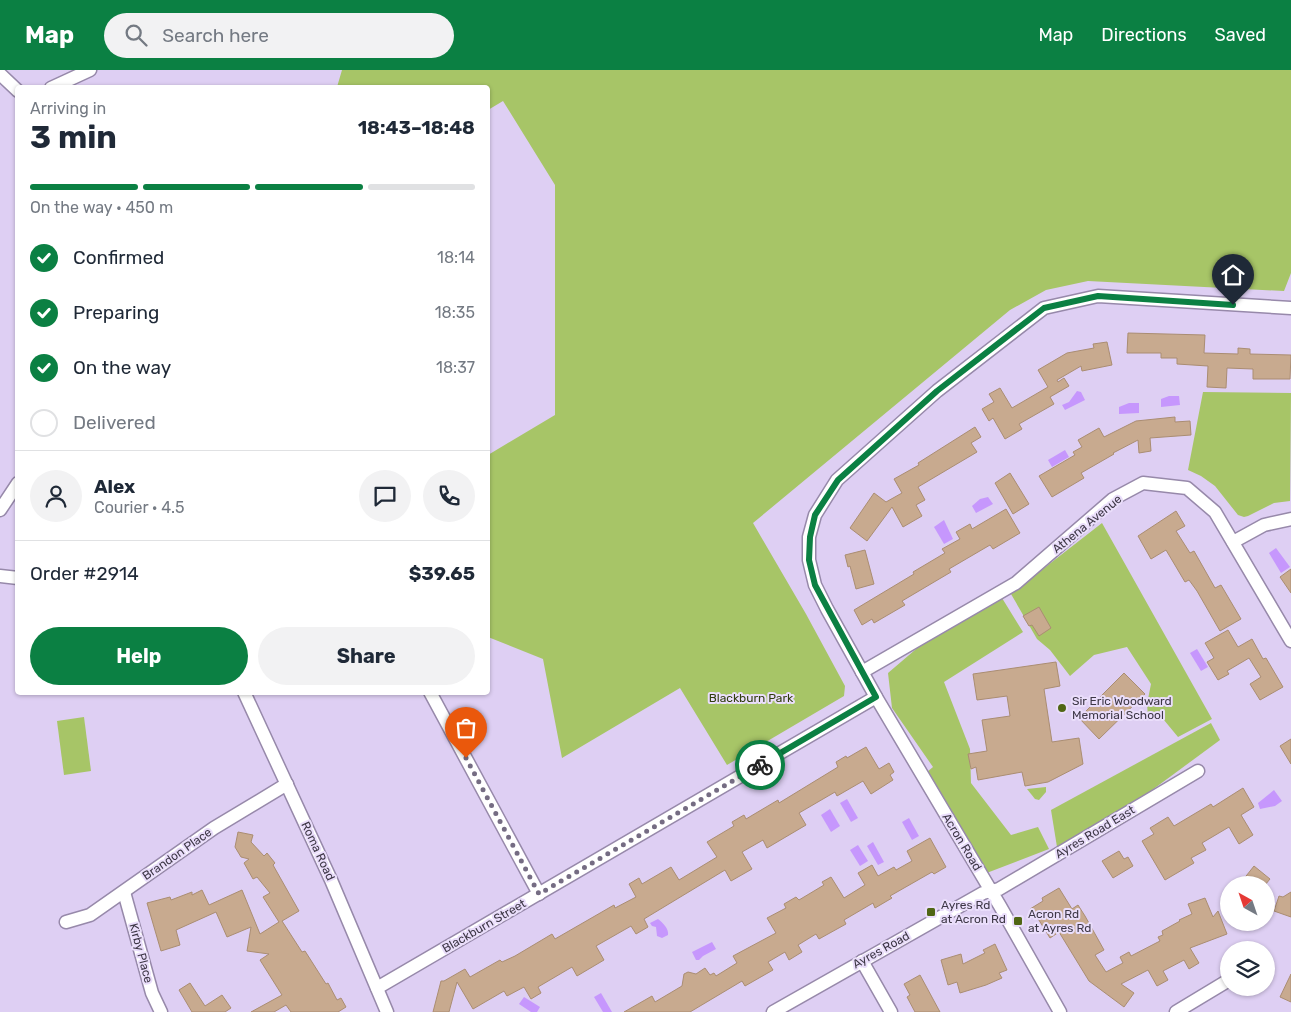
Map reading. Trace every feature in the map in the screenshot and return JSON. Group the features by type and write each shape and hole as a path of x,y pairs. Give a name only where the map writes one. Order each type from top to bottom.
{"street":[{"path":"58,85 90,70"},
{"path":"0,74 15,88"},
{"name":"Acron Road","path":"1060,1012 876,697 815,585 809,560 810,537 815,515 838,480 937,391 1044,308 1098,296 1291,308"},
{"name":"Athena Avenue","path":"862,672 1016,583 1113,499 1143,483 1187,488 1215,512 1291,641"},
{"path":"0,510 15,487"},
{"path":"1233,542 1264,525 1291,519"},
{"path":"0,576 15,578"},
{"name":"Roma Road","path":"245,695 331,880 387,1012"},
{"path":"432,695 539,894"},
{"name":"Blackburn Street","path":"377,988 876,697"},
{"name":"Ayres Road East","path":"991,891 999,890 1198,771"},
{"name":"Brandon Place","path":"66,922 90,914 214,828 287,784"},
{"name":"Ayres Road","path":"773,1012 983,893 991,891"},
{"name":"Kirby Place","path":"124,892 152,993 161,1012"},
{"path":"862,961 891,1012"},
{"path":"1176,1012 1220,985"}],"green space":[{"name":"Blackburn Park","path":"342,70 1291,70 1291,273 1284,291 1088,281 1046,290 1010,310 753,523 845,686 844,696 727,765 680,688 562,758 543,659 490,638 490,454 555,415 555,185 503,101 490,109 490,85 338,85"},
{"path":"1203,392 1291,393 1290,501 1274,503 1244,517 1238,515 1215,486 1188,470"},
{"path":"1102,523 1212,719 1178,737 1159,714 1148,716 1147,704 1151,684 1127,647 1094,655 1070,676 1050,650 1037,639 1011,594"},
{"path":"1002,598 1023,632 944,682 970,749 971,783 1011,835 1038,827 1049,849 984,874 927,772 933,767 892,708 888,673 929,638"},
{"path":"84,717 91,771 64,775 57,721"},
{"path":"1211,723 1220,740 1144,796 1057,847 1051,810"},
{"path":"1046,787 1046,792 1039,800 1035,799 1027,789"}],"shaded area":[{"path":"1077,391 1081,392 1085,400 1065,410 1062,405 1069,402"},
{"path":"1169,396 1179,396 1180,405 1161,407 1161,399"},
{"path":"1129,403 1139,403 1139,413 1119,414 1119,407"},
{"path":"1065,450 1069,457 1052,467 1048,460"},
{"path":"988,497 993,504 976,513 972,506 980,499"},
{"path":"944,520 953,539 944,544 934,527"},
{"path":"1276,548 1290,567 1281,573 1269,553"},
{"path":"1197,649 1208,667 1201,671 1190,653"},
{"path":"1274,790 1282,801 1275,806 1260,809 1258,803"},
{"path":"847,799 858,818 851,822 840,803"},
{"path":"830,809 840,826 831,832 821,815"},
{"path":"909,818 919,836 912,840 902,822"},
{"path":"873,842 884,862 878,865 867,846"},
{"path":"858,845 868,861 860,866 850,850"},
{"path":"658,919 668,931 668,935 662,938 657,936 656,927 650,923"},
{"path":"712,942 716,949 696,960 692,952"},
{"path":"601,993 612,1012 603,1012 594,997"},
{"path":"524,997 540,1007 537,1012 531,1012 519,1004"}],"building":[{"path":"1128,333 1205,335 1204,353 1238,354 1238,348 1250,349 1250,354 1291,355 1290,379 1253,379 1253,369 1227,368 1226,388 1207,387 1208,366 1177,364 1177,358 1161,358 1161,353 1127,353"},
{"path":"1107,342 1112,365 1082,371 1081,366 1057,380 1058,382 1064,378 1069,386 1050,397 1054,404 1019,424 1022,429 1005,439 993,418 989,421 982,409 994,402 989,394 1000,388 1012,408 1048,387 1038,370 1067,353 1094,348 1093,344"},
{"path":"1175,417 1175,422 1190,421 1191,435 1150,438 1151,451 1139,453 1138,440 1081,473 1084,478 1052,497 1039,476 1075,455 1073,452 1082,447 1078,440 1099,428 1104,437 1136,421"},
{"path":"975,427 981,437 971,443 977,452 918,487 925,500 916,505 922,516 903,527 892,507 867,541 850,528 874,493 886,502 902,493 894,479 919,465 918,463"},
{"path":"1010,473 1029,504 1013,514 995,483"},
{"path":"1006,509 1020,533 993,549 990,545 949,569 951,572 902,601 905,605 874,623 872,619 862,625 854,610 945,553 942,549 960,539 956,532 970,524 972,529"},
{"path":"1176,511 1185,526 1176,531 1190,553 1194,551 1215,588 1221,585 1241,619 1220,631 1197,591 1189,580 1185,582 1166,550 1151,559 1138,536"},
{"path":"865,550 874,584 856,589 845,555"},
{"path":"1291,569 1291,593 1280,577"},
{"path":"1039,607 1051,628 1039,636 1032,625 1029,626 1023,616"},
{"path":"1228,630 1238,647 1252,639 1263,659 1266,658 1283,687 1260,700 1250,684 1261,677 1249,658 1227,671 1229,674 1218,680 1207,662 1214,658 1205,643"},
{"path":"1056,662 1060,686 1044,689 1052,742 1079,738 1083,764 1048,782 1025,786 1022,772 978,780 976,767 971,769 968,754 987,751 982,720 1010,716 1007,696 977,700 973,674"},
{"path":"1124,673 1145,694 1099,739 1079,718"},
{"path":"1291,739 1291,764 1280,746"},
{"path":"866,747 879,769 889,763 894,772 890,775 893,780 871,794 863,781 837,796 835,792 799,813 806,825 767,848 763,840 742,852 752,869 731,881 725,870 644,919 648,927 636,934 631,926 596,946 604,960 577,976 572,967 538,987 541,993 531,999 524,987 507,996 504,991 473,1009 457,982 449,1012 433,1012 441,981 465,969 470,977 500,960 502,962 515,956 552,934 555,939 614,905 615,908 636,897 629,884 639,878 642,884 671,867 679,880 717,857 707,842 734,826 732,822 744,815 746,819 778,800 779,803 838,767 836,762"},
{"path":"1243,788 1254,807 1241,815 1253,835 1239,844 1229,827 1202,843 1206,850 1191,858 1194,863 1165,880 1142,841 1154,834 1150,828 1168,817 1174,826 1211,804 1213,807"},
{"path":"238,832 253,835 251,842 264,856 267,853 275,863 273,865 299,911 282,921 302,952 305,951 326,984 328,983 337,1000 341,998 346,1007 338,1012 291,1012 286,1005 274,1012 251,1012 282,995 260,960 269,954 247,951 251,927 227,937 216,912 176,930 180,945 161,951 147,903 170,897 171,900 192,892 192,895 202,890 209,905 242,890 260,934 279,922 263,897 270,893 257,877 253,879 244,863 249,859 241,857 235,847"},
{"path":"930,838 946,867 934,874 932,872 890,896 892,898 875,908 873,903 844,920 846,924 819,939 816,934 798,945 802,952 789,960 785,952 768,962 773,970 745,986 742,981 690,1012 624,1012 652,996 655,1002 682,986 684,974 688,972 696,974 705,968 710,975 714,973 716,976 737,963 733,956 776,933 767,918 786,908 784,904 796,897 799,900 824,885 822,882 831,877 844,898 865,885 858,873 872,865 878,876 894,867 896,870 912,861 907,851"},
{"path":"1119,851 1124,859 1128,857 1133,866 1113,878 1102,861"},
{"path":"1254,866 1266,876 1246,876"},
{"path":"1059,888 1072,909 1078,905 1104,950 1095,955 1106,972 1123,963 1120,957 1129,952 1131,956 1160,941 1158,937 1163,935 1162,931 1192,914 1188,904 1205,898 1213,917 1218,911 1220,931 1226,931 1227,934 1190,948 1199,963 1189,969 1184,960 1163,971 1168,980 1157,986 1148,970 1121,984 1134,993 1124,1007 1089,981 1059,932 1050,938 1030,909 1043,901 1042,898"},
{"path":"1291,892 1291,917 1275,911 1279,896 1283,897"},
{"path":"995,944 1007,970 999,973 1002,978 960,993 957,982 948,985 941,960 961,954 963,964 985,953 983,950"},
{"path":"1291,974 1291,1002 1280,997"},
{"path":"920,975 940,1012 915,1012 907,997 910,995 904,984"},
{"path":"190,983 205,1006 222,995 231,1008 225,1012 192,1012 179,990"}],"way so far":[{"path":"466,758 539,894 760,765"}],"place":[{"name":"Sir Eric Woodward Memorial School","path":"1062,708"},
{"name":"Ayres Rd at Acron Rd","path":"931,912"},
{"name":"Acron Rd at Ayres Rd","path":"1018,921"}],"route":[{"path":"760,765 876,697 815,585 809,560 810,537 815,515 838,480 937,391 1044,308 1098,296 1233,305"}]}
